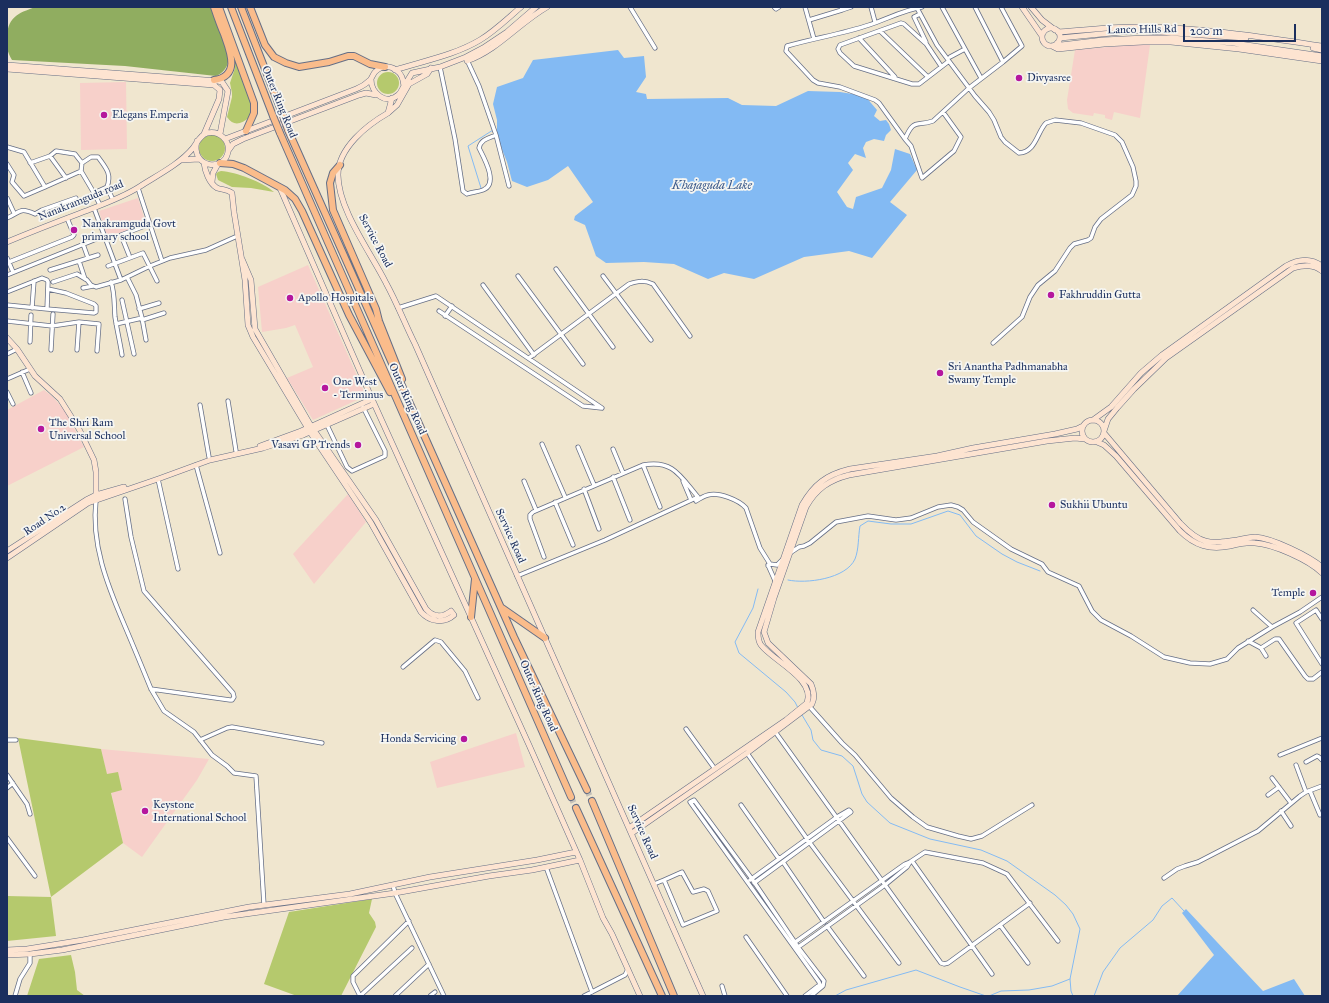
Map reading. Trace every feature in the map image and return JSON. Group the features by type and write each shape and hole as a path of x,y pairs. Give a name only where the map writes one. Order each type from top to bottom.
{"highway":[{"path":"214,7 230,51 232,62 226,75 214,80"},
{"path":"219,7 254,103 254,112 246,131"},
{"name":"Outer Ring Road","path":"230,7 280,133 530,700 571,797"},
{"name":"Outer Ring Road","path":"241,7 288,130 394,370 501,608 587,790"},
{"path":"250,7 265,45 274,57 286,64 299,67 354,56 370,64 385,66"},
{"path":"219,163 233,164 280,187 289,192 299,205 349,315 408,426"},
{"path":"340,165 333,173 330,183 333,210 376,309 418,422"},
{"path":"471,617 475,577"},
{"path":"501,608 545,638"},
{"path":"530,700 541,694"},
{"path":"592,801 674,996"},
{"path":"576,808 662,996"}],"main road":[{"path":"395,70 437,57 480,40 494,31 521,7"},
{"path":"467,59 496,40 536,7"},
{"path":"212,182 213,173 219,163 225,158 230,147 238,142 358,95 366,93 392,98 398,95 412,73 467,59 489,50 547,7"},
{"path":"1022,7 1042,36 1044,44 1058,49 1104,42"},
{"path":"1028,7 1039,22 1054,30"},
{"path":"1031,7 1060,38 1057,43 1052,46"},
{"name":"Lanco Hills Rd","path":"1060,38 1145,29 1245,36 1322,50"},
{"path":"1042,36 1044,31 1054,30 1202,29 1322,46"},
{"path":"1228,43 1230,36"},
{"name":"Lanco Hills Rd","path":"1057,43 1061,45 1145,38 1228,43 1306,56 1322,56"},
{"path":"1171,40 1306,56 1322,61"},
{"path":"7,65 22,68 214,85 220,90 219,99 204,134 198,141 196,153 202,161 212,182 218,188 229,190 232,193 242,259 251,280 255,336 310,429 376,520 422,608 427,617 434,620 445,620 454,615 451,611 444,615 435,615 422,608"},
{"path":"379,96 374,92 371,86 371,79 374,73 385,66 395,70 403,78 404,86"},
{"path":"7,69 22,68 214,80 222,82 228,91 220,134"},
{"name":"Service Road","path":"431,68 427,74 409,84 397,105 388,113 376,119 354,139 345,152 338,174 343,201 361,238 386,282 398,308 703,996"},
{"path":"225,139 356,89 371,79"},
{"path":"388,113 392,98"},
{"path":"204,134 215,132 220,134 228,145 228,152"},
{"name":"Nanakramguda road","path":"7,242 94,208 138,188 180,160 198,141"},
{"path":"180,160 202,161 209,164 219,163"},
{"path":"280,187 373,402 580,860 603,918 640,996"},
{"path":"776,586 797,516 809,493 817,484 837,473 858,468 937,456 973,448 1077,430 1088,421 1093,420 1111,407 1141,373 1162,355 1286,266 1293,262 1305,260 1322,266"},
{"path":"1097,442 1103,437 1108,419 1134,389 1166,358 1294,268 1306,265 1313,266 1322,272"},
{"path":"7,338 17,349 35,376 60,399 79,429 94,460 96,497"},
{"path":"7,551 86,500 158,479 210,460 263,448 373,402"},
{"path":"96,497 209,457 262,445 327,424 363,406"},
{"path":"1093,420 1101,423 1104,432 1180,523 1188,532 1199,540 1208,543 1254,537 1264,538 1309,557 1322,567"},
{"path":"1083,426 1082,433 1084,439"},
{"path":"630,831 776,733 808,705 809,694 805,684 759,643 758,632 811,497 828,482 838,478 1048,441 1075,438 1084,439 1104,445 1116,456 1180,531 1187,538 1198,545 1214,548 1256,543 1281,550 1299,558 1322,573"},
{"name":"Road No.2","path":"7,558 96,497"},
{"path":"630,831 715,768 800,712"},
{"path":"7,955 62,950 249,907 350,894 576,852"},
{"path":"7,950 27,950 175,924 395,893 580,860"},
{"path":"517,863 518,872"},
{"path":"462,872 464,881"}],"street":[{"path":"630,7 655,48"},
{"path":"774,7 776,9 779,7"},
{"path":"805,7 814,39"},
{"path":"809,20 851,7"},
{"path":"871,7 875,22"},
{"path":"901,7 903,12"},
{"path":"922,7 830,36 788,46 786,51 808,75 818,83 840,87 875,100 879,103 911,146 922,178 954,151 961,137 943,112"},
{"path":"942,7 981,78"},
{"path":"975,7 1003,62"},
{"path":"905,138 912,126 933,121 969,88 1022,46 1001,7"},
{"path":"917,8 937,45 950,59 969,88 994,120 1004,142 1020,153 1024,153 1030,149 1041,134 1044,126 1049,122 1065,121 1087,124 1118,138 1122,142 1133,167 1136,186 1132,195 1101,220 1095,227 1091,238 1074,244 1070,248 1055,270 1038,284 1030,297 1022,317 993,343"},
{"path":"920,14 914,17 925,42 941,66"},
{"path":"925,42 902,23 840,45 838,49 840,53 854,66 897,78 912,84 919,84 965,49"},
{"path":"880,31 928,76"},
{"path":"859,38 897,78"},
{"path":"467,59 479,86 496,135 509,186"},
{"path":"440,67 455,139 462,190 465,193 467,194 483,190 488,186 490,182 490,175 479,148 483,140 496,135"},
{"path":"7,147 24,152 45,187"},
{"path":"30,163 50,156 56,151 76,154 82,163 81,170 100,205"},
{"path":"50,156 66,178"},
{"path":"82,163 91,157 98,157 109,172 110,180 108,187 113,200"},
{"path":"7,164 14,175 12,182 24,196 81,170"},
{"path":"94,193 108,187"},
{"path":"138,188 162,261"},
{"path":"7,198 8,203 14,213"},
{"path":"7,218 20,211 28,210 35,214 76,198"},
{"path":"94,208 121,280"},
{"path":"13,272 8,260 74,235 67,218"},
{"path":"129,254 121,235 150,224"},
{"path":"7,275 104,236"},
{"path":"84,288 93,286 96,287 121,280 162,261 192,252 206,250 234,237"},
{"path":"84,244 88,258"},
{"path":"108,266 143,253 157,281"},
{"path":"50,270 98,255"},
{"path":"79,261 85,279"},
{"path":"556,269 613,346"},
{"path":"53,282 77,274 93,286"},
{"path":"518,276 583,364"},
{"path":"603,276 651,340"},
{"path":"127,277 136,295 146,340"},
{"path":"7,292 42,278 47,280 47,309"},
{"path":"32,308 34,281"},
{"path":"529,358 616,293 629,284 637,281 646,281 653,284 690,336"},
{"path":"111,282 114,290 113,299 116,324 122,355"},
{"path":"483,285 534,355"},
{"path":"7,305 96,312 96,307 94,304 66,293 48,289"},
{"path":"398,308 436,296 602,408 583,406 439,311"},
{"path":"122,300 134,354"},
{"path":"139,309 159,303"},
{"path":"445,316 452,306"},
{"path":"116,324 164,313"},
{"path":"51,350 53,314"},
{"path":"30,342 31,315"},
{"path":"7,321 52,326 79,322 99,324 97,352"},
{"path":"77,350 79,322"},
{"path":"7,354 17,349"},
{"path":"7,379 30,369"},
{"path":"22,372 31,393"},
{"path":"7,392 13,404"},
{"path":"228,401 236,451"},
{"path":"200,405 209,457"},
{"path":"327,424 347,466 352,471 383,457 385,453 363,406"},
{"path":"542,444 565,497"},
{"path":"578,447 594,485"},
{"path":"613,449 623,473"},
{"path":"544,558 530,519 530,515 536,510 565,497 643,465 650,463 662,464 672,468 681,476 699,498"},
{"path":"196,465 220,553"},
{"path":"643,465 660,507"},
{"path":"681,476 692,500"},
{"path":"613,477 630,520"},
{"path":"158,479 178,569"},
{"path":"524,481 536,510"},
{"path":"584,490 600,529"},
{"path":"518,577 692,500 708,495 717,495 736,500 746,508 760,548 769,565 776,586"},
{"path":"96,497 94,526 97,547 108,586 151,689 164,711 194,732 212,755 228,766 234,773 256,776 264,905"},
{"path":"518,577 607,541 699,498"},
{"path":"125,499 144,591 228,688 234,697 230,700 151,689"},
{"path":"555,502 573,545"},
{"path":"769,565 777,565 790,553 799,547 810,543 836,522 868,516 896,520 911,518 938,507 951,505 964,510 973,522 1011,549 1042,564 1048,572 1080,586 1092,610 1101,620 1132,636 1164,657 1190,663 1210,664 1227,659 1248,641 1300,612 1322,597"},
{"path":"1253,610 1272,627"},
{"path":"1322,619 1316,610 1296,622 1322,664"},
{"path":"1261,648 1275,639 1279,639 1308,679 1313,679 1322,672"},
{"path":"403,667 435,640 440,642 465,671 478,698"},
{"path":"1248,641 1261,648 1266,656"},
{"path":"808,705 842,743 856,755 891,798 926,827 971,839 982,836 1032,805"},
{"path":"200,740 227,728 232,728 322,743"},
{"path":"686,729 715,768"},
{"path":"776,733 941,963 948,963 970,945 1030,903"},
{"path":"1280,755 1322,738"},
{"path":"7,740 16,740"},
{"path":"747,753 810,843 899,963"},
{"path":"1306,762 1317,756 1322,760"},
{"path":"1296,765 1320,815"},
{"path":"7,775 27,804 30,814"},
{"path":"1272,778 1291,803"},
{"path":"7,788 13,783"},
{"path":"1164,878 1185,866 1198,862 1258,831 1291,803 1308,791 1322,786"},
{"path":"1268,795 1279,787"},
{"path":"794,943 690,802 694,800 752,879 754,883 794,943 797,948 822,982 823,986 811,996"},
{"path":"741,806 864,976"},
{"path":"748,881 752,879 781,861 810,843 851,812 848,810 808,839 781,861 754,883 751,886"},
{"path":"1281,811 1291,826"},
{"path":"7,838 35,876"},
{"path":"797,948 826,924 884,883 905,864 911,862 925,852 983,863 1007,874 1058,941"},
{"path":"911,862 992,974"},
{"path":"546,867 592,992"},
{"path":"654,884 682,872 693,892 704,889 708,891 718,911 684,925 664,880"},
{"path":"393,885 395,893 444,996"},
{"path":"409,921 354,976 353,982 360,996 412,948"},
{"path":"794,943 826,924"},
{"path":"1000,925 1028,963"},
{"path":"746,937 787,996"},
{"path":"15,996 20,979 30,963 30,954"},
{"path":"395,996 429,964"},
{"path":"584,996 625,975 628,968"},
{"path":"805,996 822,982"},
{"path":"722,986 725,996"},
{"path":"430,996 435,992"}],"shaded area":[{"path":"1139,44 1150,45 1140,118 1114,112 1112,120 1105,118 1105,115 1094,113 1093,116 1073,113 1068,109 1067,100 1075,50"},
{"path":"126,82 127,149 81,150 80,83"},
{"path":"138,198 146,224 107,237 99,211"},
{"path":"308,265 366,396 313,420 287,378 313,367 295,325 262,332 258,287"},
{"name":"The Shri Ram Universal School","path":"44,390 53,397 65,411 84,447 7,486 7,410"},
{"path":"348,494 366,522 314,584 293,554"},
{"path":"516,733 525,767 437,788 430,762"},
{"name":"Keystone International School","path":"101,749 209,759 197,780 142,857 123,843"}],"green space":[{"path":"36,7 213,7 223,35 227,50 228,62 225,69 216,76 125,66 12,60 7,48 7,32 11,21 18,14"},
{"path":"234,54 251,99 250,117 241,123 232,122 227,117 232,97 230,83 235,68"},
{"path":"388,72 396,75 399,83 396,91 388,94 380,91 377,83 380,75"},
{"path":"212,135 221,139 225,148 221,157 212,161 203,157 199,148 203,139"},
{"path":"221,171 234,173 249,178 274,192 251,188 232,187 218,180 216,174"},
{"path":"18,738 101,749 107,774 118,772 122,790 111,793 123,843 51,897"},
{"path":"7,896 51,897 56,936 7,941"},
{"path":"372,899 369,913 375,922 376,927 341,996 297,996 264,984 289,912"},
{"path":"71,955 77,990 85,996 27,996 39,959"}],"water":[{"name":"Khajaguda Lake","path":"618,50 624,58 644,56 646,77 636,92 646,94 647,99 728,98 742,105 776,106 808,91 840,92 865,96 877,110 874,116 880,121 886,120 891,130 886,135 884,141 874,139 866,142 863,148 866,158 855,154 848,163 853,170 837,192 847,207 853,209 856,197 882,188 891,170 895,149 910,154 917,170 890,202 907,215 872,258 849,251 804,257 754,279 724,273 708,279 674,264 644,262 606,263 596,256 585,225 574,220 575,216 593,202 568,166 548,180 527,187 512,181 507,162 497,137 497,120 493,104 497,87 523,78 533,60"},
{"path":"1186,909 1263,991 1294,979 1305,996 1177,996 1214,955 1182,913"}],"waterway":[{"path":"481,188 468,146 493,130"},
{"path":"788,580 805,581 825,578 835,575 850,566 855,559 860,526 868,521 891,524 911,524 948,511 960,515 976,536 1002,554 1040,571"},
{"path":"758,589 753,608 735,642 739,653 786,692 798,708"},
{"path":"802,715 811,730 813,740 821,750 842,756 853,766 862,794 867,802 890,823 930,839 981,850 1007,861 1055,895 1066,905 1073,914 1080,929 1070,979 1073,996"},
{"path":"1094,996 1103,972 1120,948 1153,920 1162,906 1172,898 1184,911"},
{"path":"835,996 846,990 916,970 986,996"},
{"path":"989,996 1001,991 1029,990 1052,986 1070,979"}],"tunnel":[{"path":"587,790 592,801"},
{"path":"571,797 576,808"}],"place":[{"name":"Divyasree","path":"1019,78"},
{"name":"Elegans Emperia","path":"104,115"},
{"name":"Nanakramguda Govt primary school","path":"74,230"},
{"name":"Fakhruddin Gutta","path":"1051,295"},
{"name":"Apollo Hospitals","path":"290,298"},
{"name":"Sri Anantha Padhmanabha Swamy Temple","path":"940,373"},
{"name":"One West - Terminus","path":"325,388"},
{"name":"The Shri Ram Universal School","path":"41,429"},
{"name":"Vasavi GP Trends","path":"358,445"},
{"name":"Sukhii Ubuntu","path":"1052,505"},
{"name":"Temple","path":"1313,593"},
{"name":"Honda Servicing","path":"464,739"},
{"name":"Keystone International School","path":"145,811"}]}
